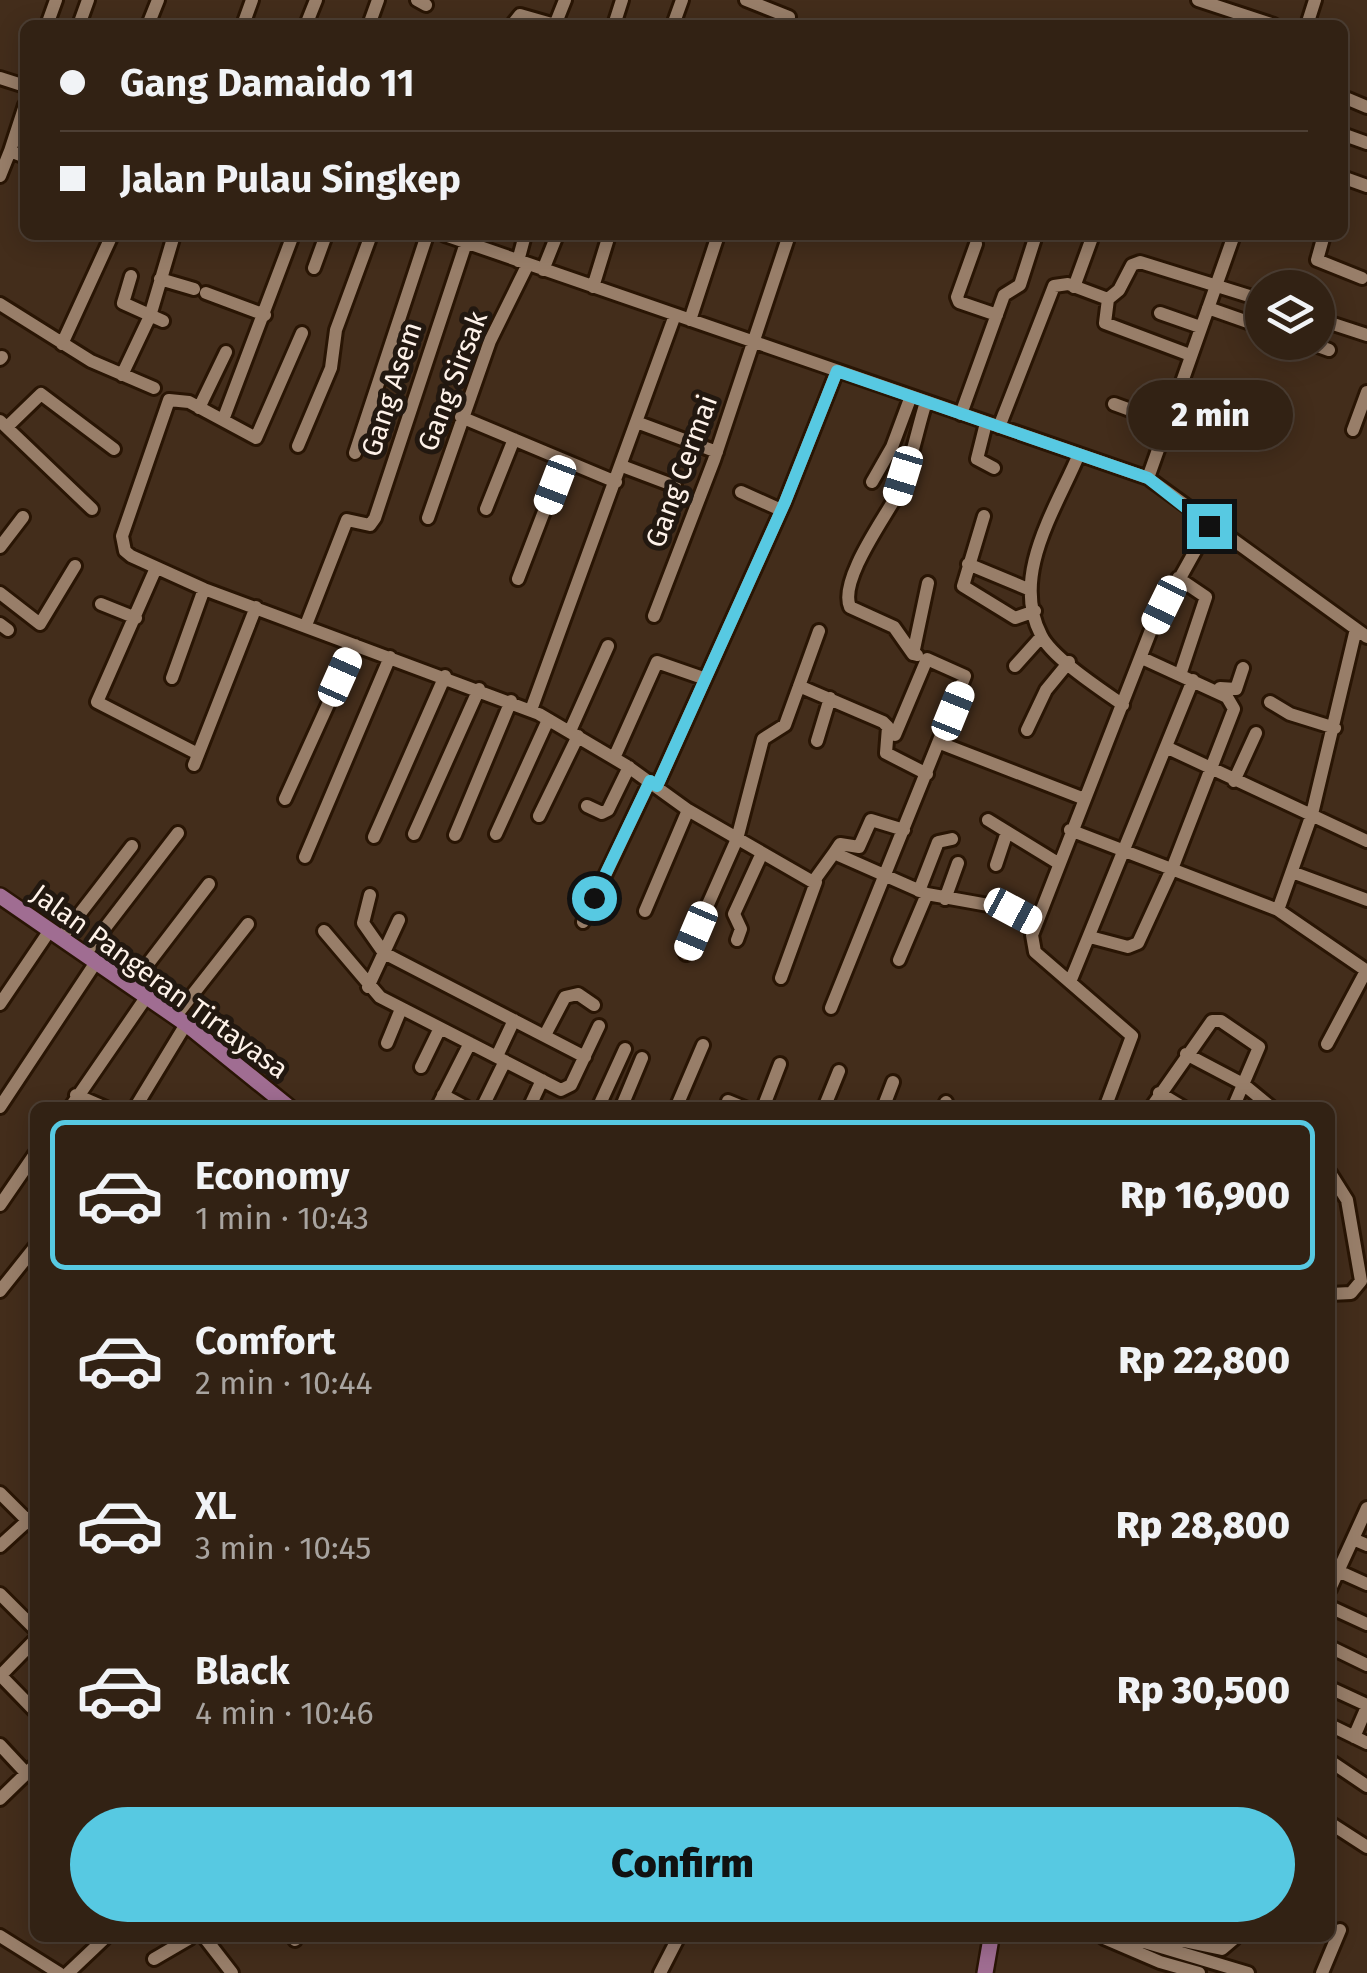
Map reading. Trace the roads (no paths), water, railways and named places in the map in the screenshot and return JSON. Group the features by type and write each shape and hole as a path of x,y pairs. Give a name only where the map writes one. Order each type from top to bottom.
{"main road":[{"name":"Jalan Pangeran Tirtayasa","path":"1,898 180,1020 282,1102"},
{"path":"985,1973 990,1942"}],"street":[{"path":"746,0 787,20"},
{"path":"1198,0 1259,20"},
{"path":"1348,99 1367,108"},
{"path":"0,176 20,120"},
{"path":"10,151 20,155"},
{"path":"62,344 110,240"},
{"path":"122,374 157,318 160,280 172,240"},
{"path":"222,420 292,240"},
{"path":"314,268 324,240"},
{"path":"298,446 331,368 336,330 369,240"},
{"name":"Gang Asem","path":"355,453 424,240"},
{"name":"Gang Sirsak","path":"428,518 461,417 523,263 525,240"},
{"path":"543,270 554,240"},
{"path":"593,287 607,240"},
{"path":"690,320 716,240"},
{"name":"Gang Cermai","path":"654,616 717,452 788,240"},
{"path":"960,414 1006,291 1020,285 1034,240"},
{"path":"1074,286 1090,240"},
{"path":"1148,478 1231,240"},
{"path":"1323,240 1317,260 1362,278"},
{"path":"472,241 523,263 1148,478 1361,633 1312,814 1278,910"},
{"name":"Gang Asem","path":"306,625 346,522 370,525 376,518 472,241"},
{"path":"976,244 958,302 996,315"},
{"path":"1190,355 1105,322 1108,299 1119,290 1136,262 1245,294"},
{"path":"131,276 123,303 157,318"},
{"path":"160,280 265,315"},
{"path":"994,468 977,461 1051,291 1060,284 1108,299"},
{"path":"0,304 62,344 154,388"},
{"path":"1208,308 1245,321"},
{"path":"1160,313 1200,327"},
{"path":"531,710 675,315"},
{"path":"1335,325 1367,335"},
{"path":"302,333 256,438 179,398 166,403 122,536 125,550 204,589 531,710 629,767 688,810 818,890"},
{"path":"200,408 226,352"},
{"path":"582,922 653,784 781,510 837,371"},
{"path":"1353,430 1367,392"},
{"path":"92,509 4,424 41,394 114,449"},
{"path":"872,482 892,447 911,396"},
{"path":"831,1008 966,679 920,656 899,631 850,607 847,596 866,546 897,496 926,402"},
{"path":"1114,404 1166,423"},
{"path":"461,417 616,482"},
{"path":"638,423 717,452"},
{"path":"486,509 514,439"},
{"path":"1080,454 1031,567 1028,588 1041,636 1123,706"},
{"path":"518,579 564,462"},
{"path":"622,466 675,486"},
{"path":"740,492 781,510"},
{"path":"0,547 23,516"},
{"path":"984,516 962,583 971,594 1015,618 1034,610"},
{"path":"1107,1102 1132,1036 1036,952 1032,945 1035,923 1082,798 1142,658 1178,578 1209,526"},
{"path":"968,564 1028,588"},
{"path":"0,593 40,624 76,566"},
{"path":"156,568 97,702 196,759 256,607"},
{"path":"1070,982 1168,748 1192,680 1206,598 1178,578"},
{"path":"895,735 920,656 928,583"},
{"path":"172,678 204,589"},
{"path":"102,604 136,618"},
{"path":"686,954 737,840 763,739 782,729 819,631"},
{"path":"1015,666 1041,636"},
{"path":"285,799 354,644"},
{"path":"539,816 608,646"},
{"path":"304,857 390,658"},
{"path":"1090,937 1134,947 1172,870 1234,706 1227,697 1142,658"},
{"path":"614,758 657,662 703,678"},
{"path":"1027,730 1046,690 1069,662"},
{"path":"1192,680 1233,690 1244,668"},
{"path":"374,838 445,676"},
{"path":"799,686 883,722 888,727 886,753 927,774"},
{"path":"414,834 479,689"},
{"path":"816,741 830,698"},
{"path":"455,836 511,702"},
{"path":"1270,702 1290,714 1335,728"},
{"path":"496,834 548,720"},
{"path":"1234,781 1256,733"},
{"path":"940,743 1082,798"},
{"path":"1168,748 1367,841"},
{"path":"587,806 602,813 608,810 629,767"},
{"path":"645,911 688,810"},
{"path":"780,978 840,844 859,846 872,820 904,830"},
{"path":"988,820 1006,835 1058,863"},
{"path":"1070,830 1278,910 1367,971 1328,1044"},
{"path":"0,1107 91,958 178,833"},
{"path":"996,865 1006,835"},
{"path":"900,960 938,842 952,839"},
{"path":"0,1004 132,846"},
{"path":"736,940 740,928 734,914 762,853"},
{"path":"834,853 923,893 1004,908 1035,923"},
{"path":"945,899 958,862"},
{"path":"1292,872 1367,900"},
{"path":"131,986 209,884"},
{"path":"370,895 364,923 384,954 585,1057"},
{"path":"368,987 398,920"},
{"path":"138,1102 180,1020 248,924"},
{"path":"324,931 368,987 402,1009 545,1081 567,1088 599,1026"},
{"path":"544,1035 566,997 578,994 594,1005"},
{"path":"73,1101 146,996"},
{"path":"387,1042 402,1009"},
{"path":"484,1102 514,1020"},
{"path":"1154,1102 1205,1025 1220,1021 1259,1047 1236,1102"},
{"path":"421,1067 440,1028"},
{"path":"440,1102 470,1043"},
{"path":"679,1102 703,1045"},
{"path":"601,1102 625,1050"},
{"path":"1186,1054 1243,1084 1265,1102"},
{"path":"624,1102 642,1058"},
{"path":"765,1102 780,1064"},
{"path":"826,1102 839,1071"},
{"path":"612,1080 629,1088"},
{"path":"533,1102 545,1081"},
{"path":"540,1102 545,1081"},
{"path":"885,1102 893,1082"},
{"path":"1159,1093 1174,1102"},
{"path":"0,1205 30,1161"},
{"path":"1335,1181 1347,1200 1360,1281 1351,1293 1335,1294"},
{"path":"0,1291 30,1254"},
{"path":"0,1493 30,1518"},
{"path":"1335,1578 1367,1508"},
{"path":"0,1546 30,1523"},
{"path":"1353,1539 1367,1546"},
{"path":"1338,1571 1367,1584"},
{"path":"3,1602 30,1625"},
{"path":"1335,1608 1367,1624"},
{"path":"30,1645 0,1676 30,1706"},
{"path":"1335,1650 1367,1665"},
{"path":"1335,1690 1367,1706 1360,1740 1335,1728"},
{"path":"0,1745 30,1769"},
{"path":"1335,1764 1367,1786"},
{"path":"0,1799 30,1771"},
{"path":"1335,1826 1367,1847"},
{"path":"1335,1942 1340,1930"},
{"path":"0,1936 58,1973"},
{"path":"68,1973 95,1942"},
{"path":"154,1959 183,1942"},
{"path":"208,1942 232,1973"},
{"path":"660,1973 676,1942"},
{"path":"1117,1942 1172,1959 1201,1956 1226,1948 1231,1942"},
{"path":"1139,1942 1172,1959"},
{"path":"1176,1942 1201,1956 1248,1973"},
{"path":"1322,1973 1335,1942"}]}
